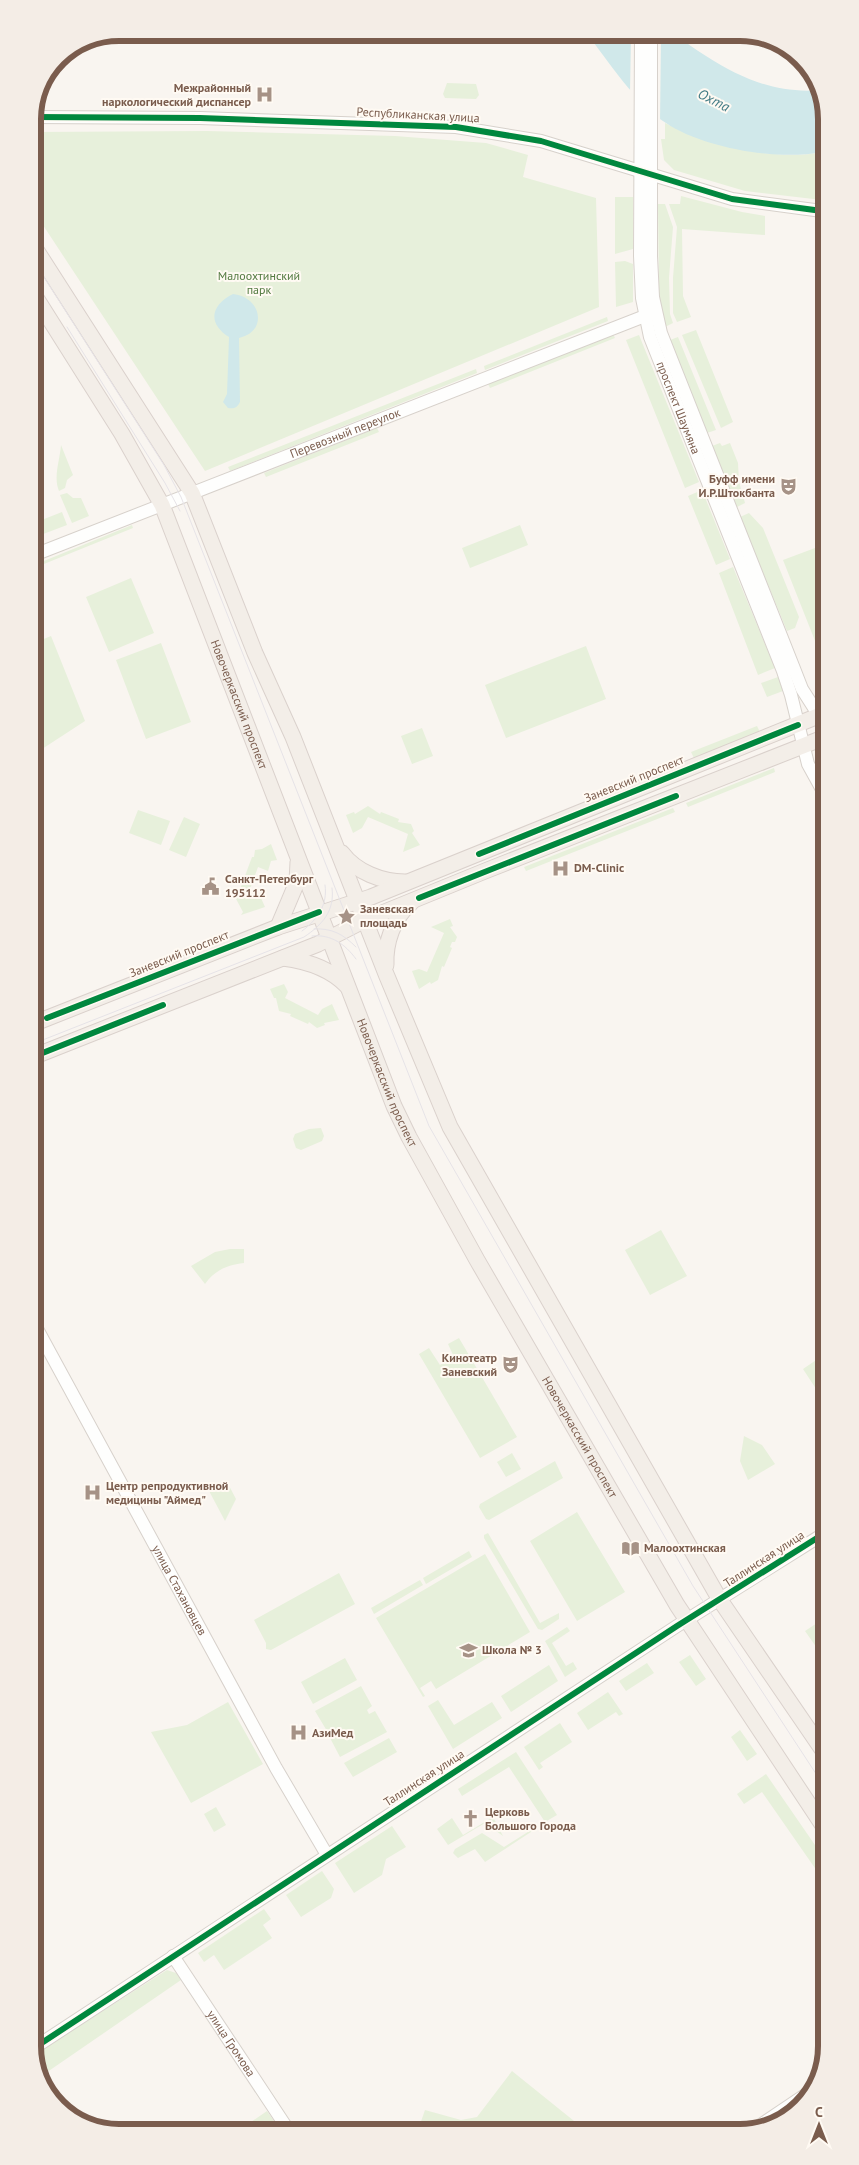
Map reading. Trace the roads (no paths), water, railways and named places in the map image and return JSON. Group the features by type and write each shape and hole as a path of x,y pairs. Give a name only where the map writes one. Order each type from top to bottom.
{"main road":[{"path":"41,257 192,493 255,653 293,737 386,974 450,1127 720,1600 818,1743"},
{"name":"Новочеркасский проспект","path":"41,305 122,434 162,505 394,1106 409,1138 476,1260 686,1620 818,1818"},
{"name":"Заневский проспект","path":"41,1022 278,927 409,882 798,724 818,719"},
{"path":"41,1054 283,958 365,920 419,898 818,740"},
{"path":"335,844 345,857 367,872 395,882 409,882"},
{"path":"278,927 297,882 298,858"},
{"path":"386,974 386,949 389,937 401,914 419,898"},
{"path":"283,958 321,968 341,980 350,989"}],"street":[{"name":"проспект Шаумяна","path":"641,41 640,121 644,173"},
{"name":"проспект Шаумяна","path":"651,41 651,130 644,173 640,256 650,314 650,337 783,671 808,764 818,782"},
{"name":"Республиканская улица","path":"41,117 207,118 456,127 541,141 644,173 745,201 818,210"},
{"name":"проспект Шаумяна","path":"650,314 661,333 802,689 818,712"},
{"name":"Перевозный переулок","path":"41,552 650,314"},
{"name":"улица Стахановцев","path":"41,1336 276,1768 327,1855"},
{"name":"Таллинская улица","path":"41,2043 686,1620 818,1537"},
{"name":"улица Громова","path":"172,1956 284,2124"},
{"path":"774,2116 790,2105"}],"water":[{"name":"Охта","path":"592,41 685,41 719,64 747,78 790,90 812,91 818,119 818,152 784,155 763,153 720,146 700,139 682,132 655,115 624,82"},
{"path":"233,294 250,301 258,315 254,329 248,335 239,338 240,402 236,407 228,408 223,402 227,394 229,337 217,326 215,314 220,303"}],"tram line":[{"path":"41,273 164,465 181,497 429,1126 693,1586 818,1777"},
{"path":"67,327 165,483 180,511"},
{"path":"302,931 317,917 325,899 325,885"},
{"path":"41,1041 304,937 326,917 331,904 332,888"},
{"path":"314,929 337,933 356,947"},
{"path":"312,936 331,938 337,941 356,959"}],"place":[{"name":"Межрайонный наркологический диспансер","path":"265,95"},
{"name":"Буфф имени И.Р.Штокбанта","path":"789,486"},
{"name":"DM-Clinic","path":"560,868"},
{"name":"Санкт-Петербург 195112","path":"211,886"},
{"name":"Заневская площадь","path":"346,916"},
{"name":"Кинотеатр Заневский","path":"511,1365"},
{"name":"Центр репродуктивной медицины \"Аймед\"","path":"92,1493"},
{"name":"Малоохтинская","path":"630,1548"},
{"name":"Школа № 3","path":"468,1650"},
{"name":"АзиМед","path":"298,1733"},
{"name":"Церковь Большого Города","path":"471,1819"}],"park label":[{"name":"Малоохтинский парк","path":"259,283"}]}
